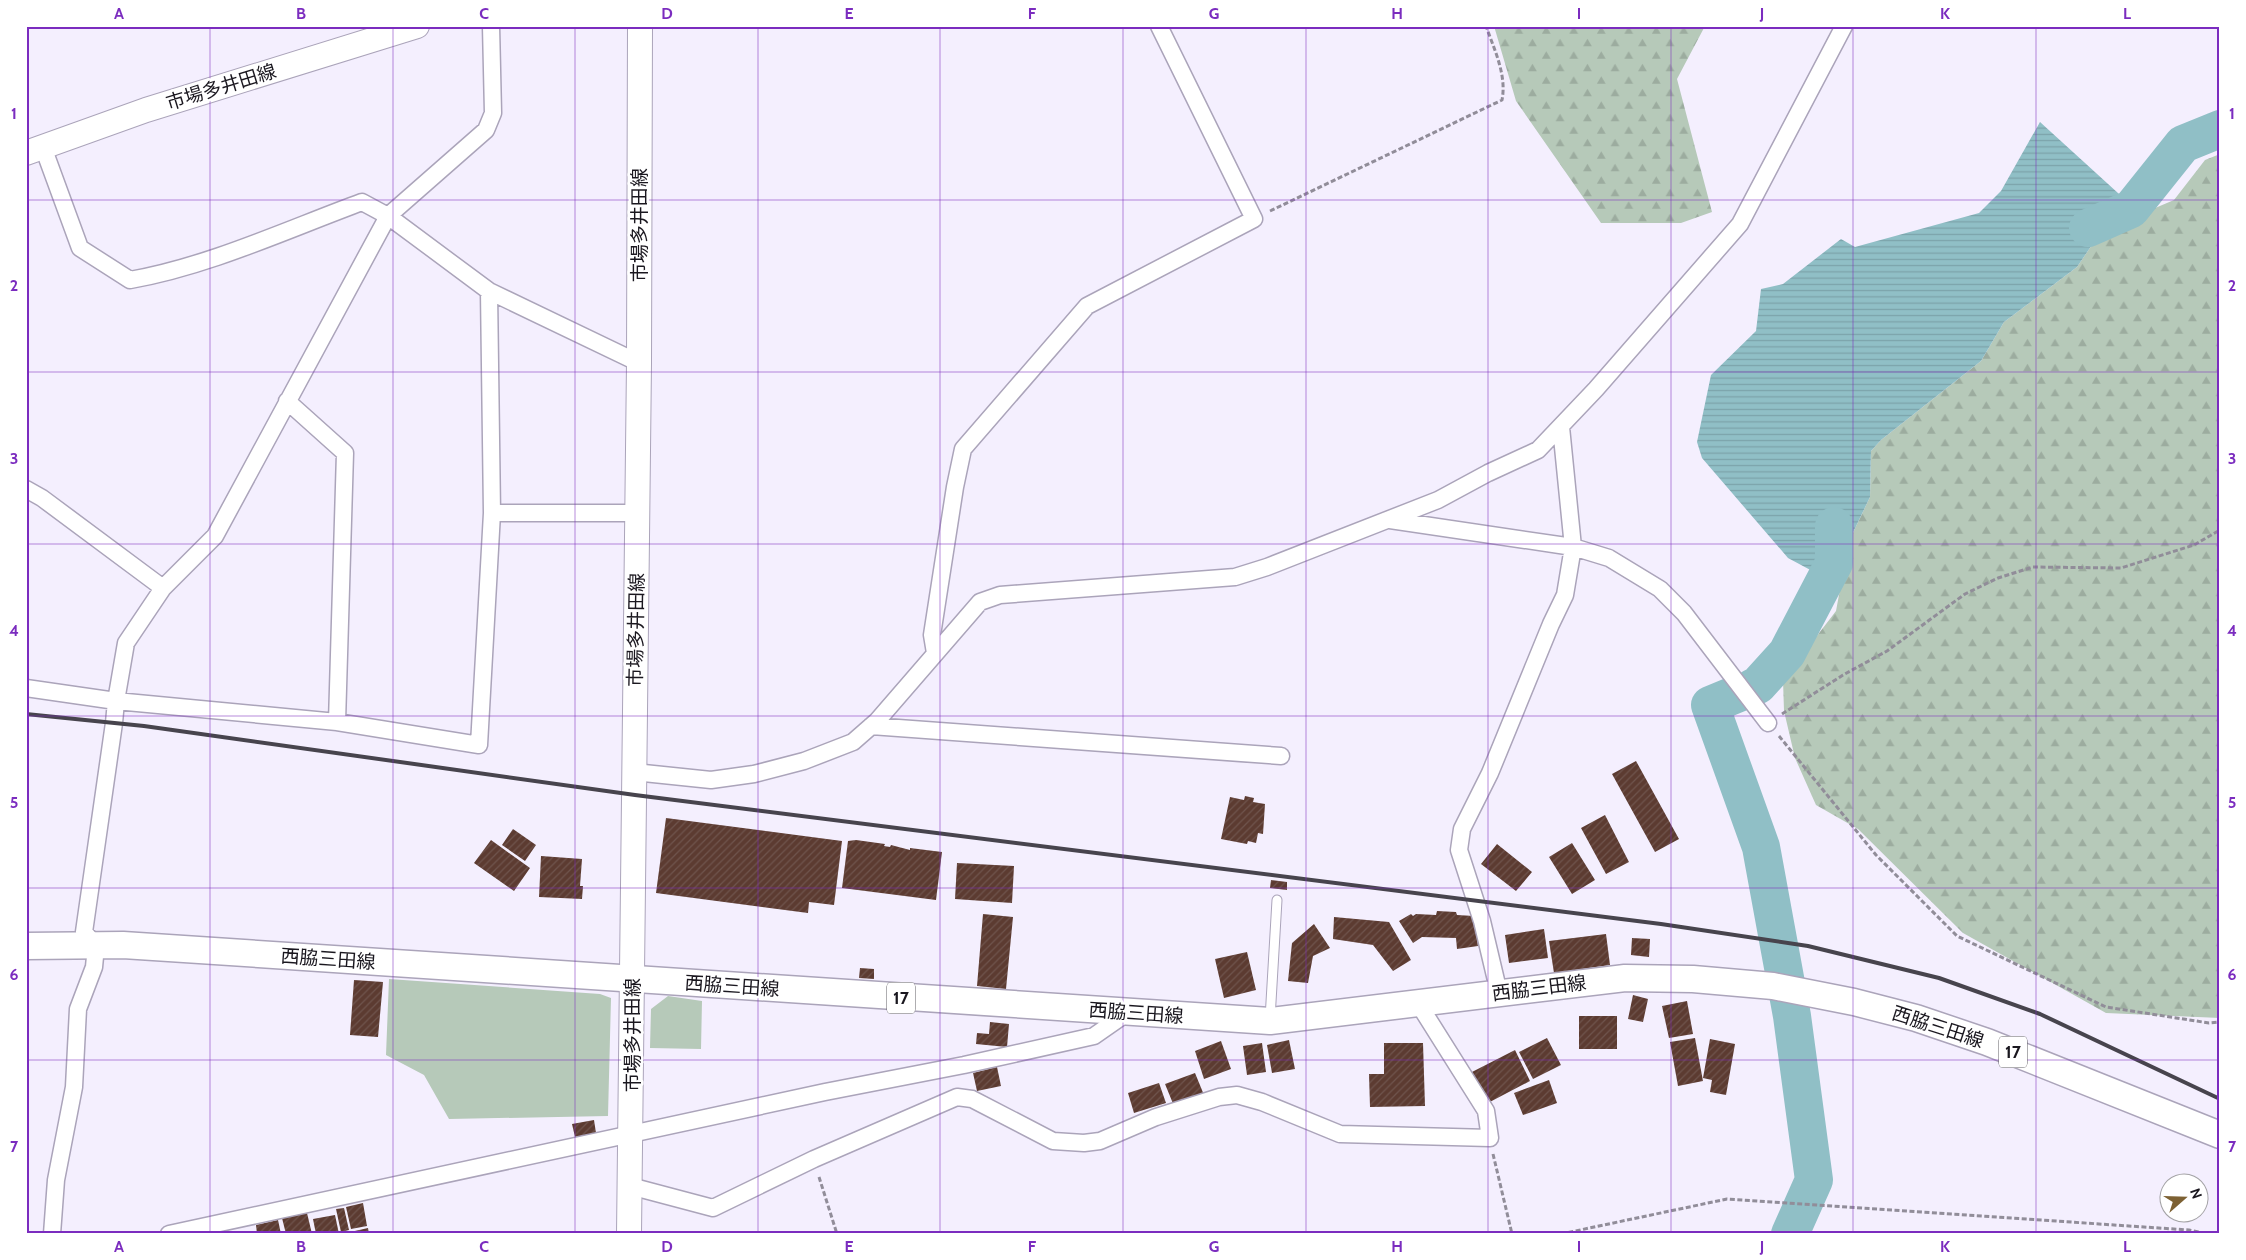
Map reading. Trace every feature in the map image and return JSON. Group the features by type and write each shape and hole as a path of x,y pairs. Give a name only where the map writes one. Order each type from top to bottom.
{"main road":[{"name":"市場多井田線","path":"34,150 156,107 416,26"},
{"name":"市場多井田線","path":"629,1234 638,513 640,26"},
{"name":"西脇三田線","path":"26,946 123,945 1270,1021 1624,978 1693,979 1799,990 1916,1018 1987,1042 2220,1135"}],"street":[{"path":"52,1234 56,1180 74,1088 78,1009 94,966 96,946 84,932 116,700 126,643 163,588 215,536 388,216 486,130 493,113 491,26"},
{"path":"935,653 932,635 954,487 963,449 1087,306 1254,219 1159,26"},
{"path":"634,772 711,780 754,774 804,761 854,742 872,726 980,602 1000,595 1235,577 1268,568 1438,500 1488,473 1538,450 1561,427 1740,224 1844,26"},
{"path":"34,150 80,248 130,280 159,275 231,251 362,202 388,216 490,291 639,363"},
{"path":"26,688 116,700 337,722 479,745 492,512 490,291"},
{"path":"287,401 346,453 337,722"},
{"path":"1499,993 1482,920 1459,850 1462,829 1490,773 1551,624 1565,595 1572,548 1561,427"},
{"path":"26,489 42,498 163,588"},
{"path":"492,512 638,513"},
{"path":"1388,520 1572,548 1609,558 1660,589 1684,613 1768,723"},
{"path":"872,726 1280,756"},
{"path":"630,1186 713,1208 814,1160 957,1097 972,1099 1053,1141 1084,1143 1100,1141 1156,1117 1219,1097 1237,1096 1262,1102 1340,1134 1490,1138 1486,1111 1418,1003"},
{"path":"169,1234 1094,1036 1126,1012"}],"lane":[{"path":"1270,1021 1277,900"}],"path":[{"path":"1254,219 1502,100 1505,89 1500,67 1486,26"},
{"path":"2220,530 2194,545 2121,568 2033,567 1998,578 1965,594 1887,651 1843,675 1768,723 1876,855 1958,936 2106,1007 2209,1023 2220,1022"},
{"path":"1490,1138 1512,1234"},
{"path":"814,1160 836,1234"},
{"path":"1561,1234 1727,1199 2189,1230 2208,1234"}],"green space":[{"path":"1494,26 1705,26 1677,79 1712,212 1681,223 1601,223 1516,101"},
{"path":"2220,154 2220,1018 2106,1013 1963,933 1858,829 1816,805 1795,758 1784,711 1783,680 1836,611 1849,541 1870,497 1871,451 1881,440 1981,361 2004,322 2077,267 2094,242 2141,214 2174,200 2205,160"},
{"path":"389,979 600,994 611,998 608,1116 449,1119 424,1075 386,1055"},
{"path":"668,996 702,1001 701,1049 650,1048 651,1009"}],"water":[{"path":"2040,122 2141,214 2094,242 2077,267 2004,322 1981,361 1881,440 1871,451 1870,497 1849,541 1841,583 1820,569 1816,573 1788,558 1702,458 1697,442 1711,375 1756,331 1761,289 1783,284 1841,239 1855,247 1979,213 2001,191"}],"building":[{"path":"1636,761 1679,839 1655,852 1612,774"},
{"path":"1245,796 1254,798 1253,802 1265,804 1263,834 1258,833 1256,843 1248,841 1247,844 1221,839 1230,797 1244,800"},
{"path":"1605,815 1629,862 1606,874 1581,828"},
{"path":"666,818 842,841 834,905 809,902 808,913 656,893"},
{"path":"513,829 536,845 525,861 502,845"},
{"path":"491,840 530,868 514,891 474,863"},
{"path":"856,840 910,850 910,848 942,852 936,900 842,888 848,841"},
{"path":"1572,843 1595,880 1572,894 1549,857"},
{"path":"1497,844 1532,872 1516,891 1481,864"},
{"path":"541,856 582,859 580,886 583,886 582,899 539,897"},
{"path":"957,863 1014,866 1012,903 955,899"},
{"path":"1271,880 1287,882 1287,890 1270,888"},
{"path":"1437,911 1456,912 1457,915 1474,916 1478,946 1457,949 1456,938 1422,937 1413,943 1399,921 1411,914 1413,916 1416,914 1436,915"},
{"path":"983,914 1013,917 1006,989 977,986"},
{"path":"1334,917 1389,922 1411,960 1393,971 1373,945 1333,939"},
{"path":"1314,924 1330,948 1313,956 1308,983 1288,981 1292,943"},
{"path":"1544,929 1548,958 1509,963 1505,935"},
{"path":"1606,934 1610,965 1554,973 1549,941"},
{"path":"1632,938 1650,939 1649,957 1631,955"},
{"path":"1247,952 1256,990 1224,998 1215,959"},
{"path":"860,968 874,969 874,979 859,978"},
{"path":"354,980 383,982 378,1037 350,1035"},
{"path":"1633,995 1648,999 1643,1022 1628,1019"},
{"path":"1687,1001 1693,1034 1669,1038 1662,1006"},
{"path":"1579,1016 1617,1016 1617,1049 1579,1049"},
{"path":"990,1022 1009,1024 1007,1047 976,1044 977,1033 989,1034"},
{"path":"1547,1038 1561,1065 1533,1079 1519,1052"},
{"path":"1695,1038 1703,1081 1678,1086 1670,1042"},
{"path":"1710,1039 1735,1044 1726,1095 1710,1092 1712,1080 1703,1078"},
{"path":"1289,1040 1295,1069 1272,1073 1267,1045"},
{"path":"1221,1041 1231,1069 1204,1079 1195,1051"},
{"path":"1262,1043 1266,1072 1247,1075 1243,1046"},
{"path":"1384,1043 1423,1043 1425,1106 1370,1107 1369,1074 1384,1074"},
{"path":"1515,1050 1530,1081 1486,1104 1470,1073"},
{"path":"997,1067 1001,1086 977,1091 973,1073"},
{"path":"1195,1073 1204,1095 1174,1106 1165,1084"},
{"path":"1549,1080 1557,1103 1523,1115 1514,1093"},
{"path":"1159,1083 1166,1103 1134,1113 1128,1093"},
{"path":"594,1120 596,1133 575,1137 572,1124"},
{"path":"363,1203 367,1226 351,1229 346,1207"},
{"path":"344,1208 349,1230 341,1232 336,1209"},
{"path":"307,1213 312,1234 286,1234 282,1218"},
{"path":"335,1215 339,1234 316,1234 313,1219"},
{"path":"278,1220 281,1234 257,1234 256,1225"},
{"path":"368,1228 369,1234 346,1234 346,1233"}],"waterway":[{"path":"2088,228 2131,209 2183,144 2220,129"},
{"path":"1752,688 1758,685 1787,653 1834,563 1834,526"},
{"path":"1739,693 1710,705 1761,847 1792,1016 1814,1180 1790,1234"}],"railway":[{"path":"26,714 144,726 635,795 1661,924 1808,946 1939,978 2040,1014 2220,1099"}]}
